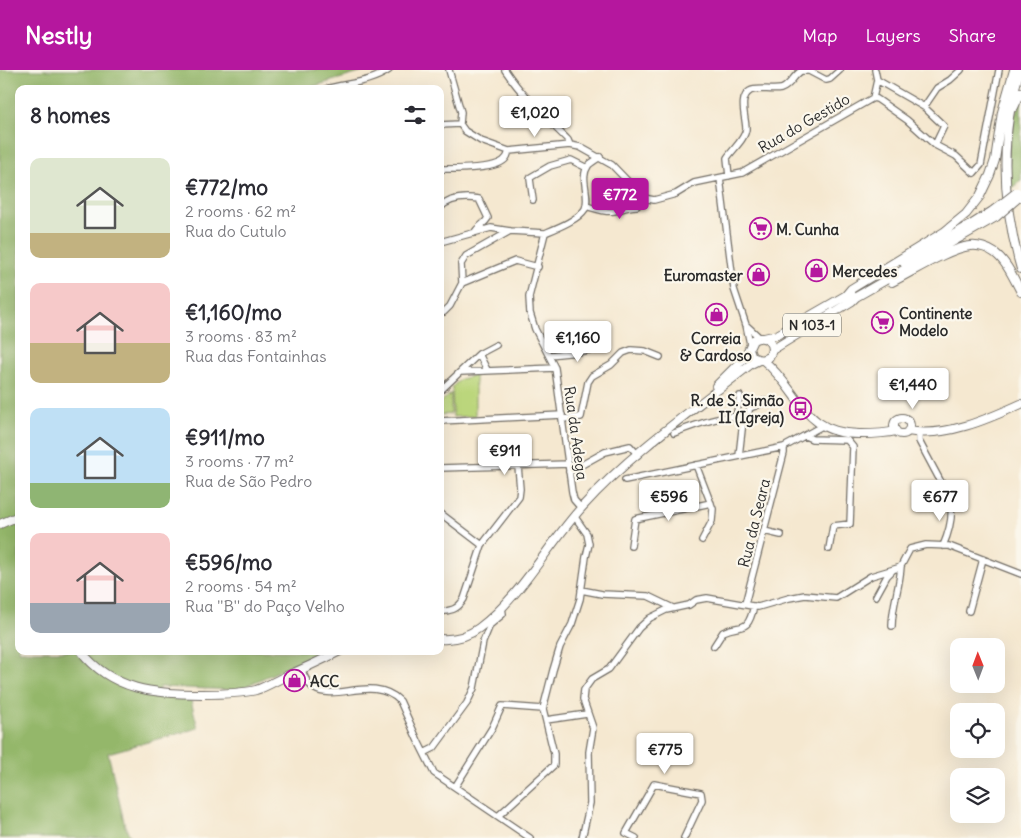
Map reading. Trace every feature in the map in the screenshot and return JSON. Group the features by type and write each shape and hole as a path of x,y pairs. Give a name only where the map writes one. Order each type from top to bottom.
{"main road":[{"path":"846,294 851,289 944,232 966,214 980,196 995,160 1004,108 1014,70"},
{"path":"1020,70 1012,97 1005,168 1009,217 1021,269"},
{"path":"1009,117 1021,92"},
{"path":"1004,108 1000,168 1001,193 1011,251 1021,281"},
{"path":"852,300 995,213 1019,193"},
{"path":"846,294 853,292 995,213"},
{"path":"852,300 857,300 958,248 971,246 984,247 996,253 1005,263 1021,292"},
{"name":"N 103-1","path":"762,338 776,335 846,294"},
{"name":"N 103-1","path":"771,352 852,300"},
{"path":"700,402 745,357 753,340 762,338 770,342 776,370"},
{"path":"750,347 752,357 761,360 776,370 813,419 822,426 836,433 883,433 895,427 897,420 902,418 907,420 909,428"},
{"path":"444,639 463,638 478,629 502,607 529,576 581,508 600,488 700,402 751,364 761,360 771,352"},
{"path":"909,428 919,432 962,426 1004,412 1021,404"},
{"path":"895,427 902,434 909,428"},
{"path":"0,524 15,518"},
{"path":"84,655 101,671 118,682 137,689 187,694 244,692 261,688 332,655"}],"street":[{"path":"343,85 381,75 389,70"},
{"path":"449,70 461,112 460,124 465,131 481,141 509,151 570,145 580,147 600,157 612,166 644,198"},
{"path":"504,70 526,99 568,140 570,145"},
{"path":"729,176 727,158 742,139 746,130 744,100 750,91 756,89 768,91 783,88 801,71 809,71 826,80 830,79 840,70"},
{"name":"Rua do Gestido","path":"586,206 614,211 626,206 637,206 644,198 654,200 676,194 694,183 742,173 872,98 877,80 875,70"},
{"path":"924,107 937,88 950,80 959,70"},
{"path":"872,98 877,99 907,120 935,145 956,156 974,173 981,165 999,70"},
{"path":"877,80 924,107 944,126 935,145"},
{"path":"444,125 460,124"},
{"path":"444,169 461,169 499,164 506,159 509,151"},
{"path":"444,241 491,228 510,231 545,232 559,228 571,221 586,206 585,172 588,165 600,157"},
{"path":"533,200 531,177 550,166 571,160 587,168"},
{"path":"720,178 734,288 746,325 750,347"},
{"path":"444,205 454,199 465,197 479,199 488,218 484,224 477,227 474,233"},
{"path":"444,312 450,306 462,283 461,264 466,256 510,231"},
{"name":"Rua da Adega","path":"545,232 538,267 529,297 530,313 535,329 555,368 572,492 574,500 581,508"},
{"path":"462,283 515,260 538,267"},
{"path":"746,325 762,338"},
{"path":"444,387 480,354 496,344"},
{"path":"549,355 603,348"},
{"path":"444,421 581,416 588,382 592,376 611,365 623,353 631,350 645,351 660,356"},
{"path":"480,354 487,370"},
{"path":"460,372 555,368"},
{"path":"736,417 740,396"},
{"path":"739,456 743,421 747,417 750,408 764,401"},
{"path":"674,433 702,422 736,417 743,421"},
{"path":"807,434 813,419"},
{"path":"625,480 784,447 822,426"},
{"path":"919,432 919,441 952,506 950,526 943,546"},
{"path":"807,434 812,439 848,440 853,447 850,524 833,526 830,549"},
{"path":"569,472 612,449 630,446 638,455"},
{"name":"Rua da Seara","path":"745,604 784,447"},
{"path":"444,468 568,464"},
{"path":"696,465 711,503 712,521 702,540"},
{"path":"444,611 454,610 460,606 482,546 519,497 518,466"},
{"path":"631,546 635,519 711,503"},
{"path":"444,516 482,546"},
{"path":"498,816 554,765 554,754 543,709 552,670 560,647 572,624 581,590 589,544 587,534 575,517"},
{"path":"764,531 780,535"},
{"path":"892,626 902,566 910,549 926,545 943,546 956,549 1021,574"},
{"path":"969,611 983,559"},
{"path":"582,838 590,803 589,752 594,728 583,699 584,690 592,679 609,670 639,628 650,618 666,610 689,605 696,600 707,598 758,607 805,595 836,598 871,576 902,566"},
{"path":"876,596 887,576 894,570"},
{"path":"581,590 602,594 648,596 674,608"},
{"path":"714,646 724,632 746,626 754,606"},
{"path":"424,753 434,748 444,736 474,688 483,642 490,625 503,614 502,607"},
{"path":"302,670 304,680 312,689 320,692 372,688 386,691 398,698 434,773 530,838"},
{"path":"455,787 492,728 502,706 543,709"},
{"path":"546,720 588,714"},
{"path":"636,838 626,833 654,784 701,793 702,800 684,838"}],"green space":[{"path":"0,70 370,70 318,85 15,85 15,655 314,655 237,690 159,687 158,696 190,697 198,728 108,753 125,826 131,838 0,838"},
{"path":"1021,101 1021,180 1011,189 1008,167 1010,132"},
{"path":"475,375 475,416 453,417 452,387 461,379"},
{"path":"451,393 451,414 444,415 444,399"}],"place":[{"name":"M. Cunha","path":"760,229"},
{"name":"Mercedes","path":"816,271"},
{"name":"Euromaster","path":"759,275"},
{"name":"Correia & Cardoso","path":"716,315"},
{"name":"Continente Modelo","path":"883,322"},
{"name":"R. de S. Simão II (Igreja)","path":"800,409"},
{"name":"ACC","path":"294,681"}]}
